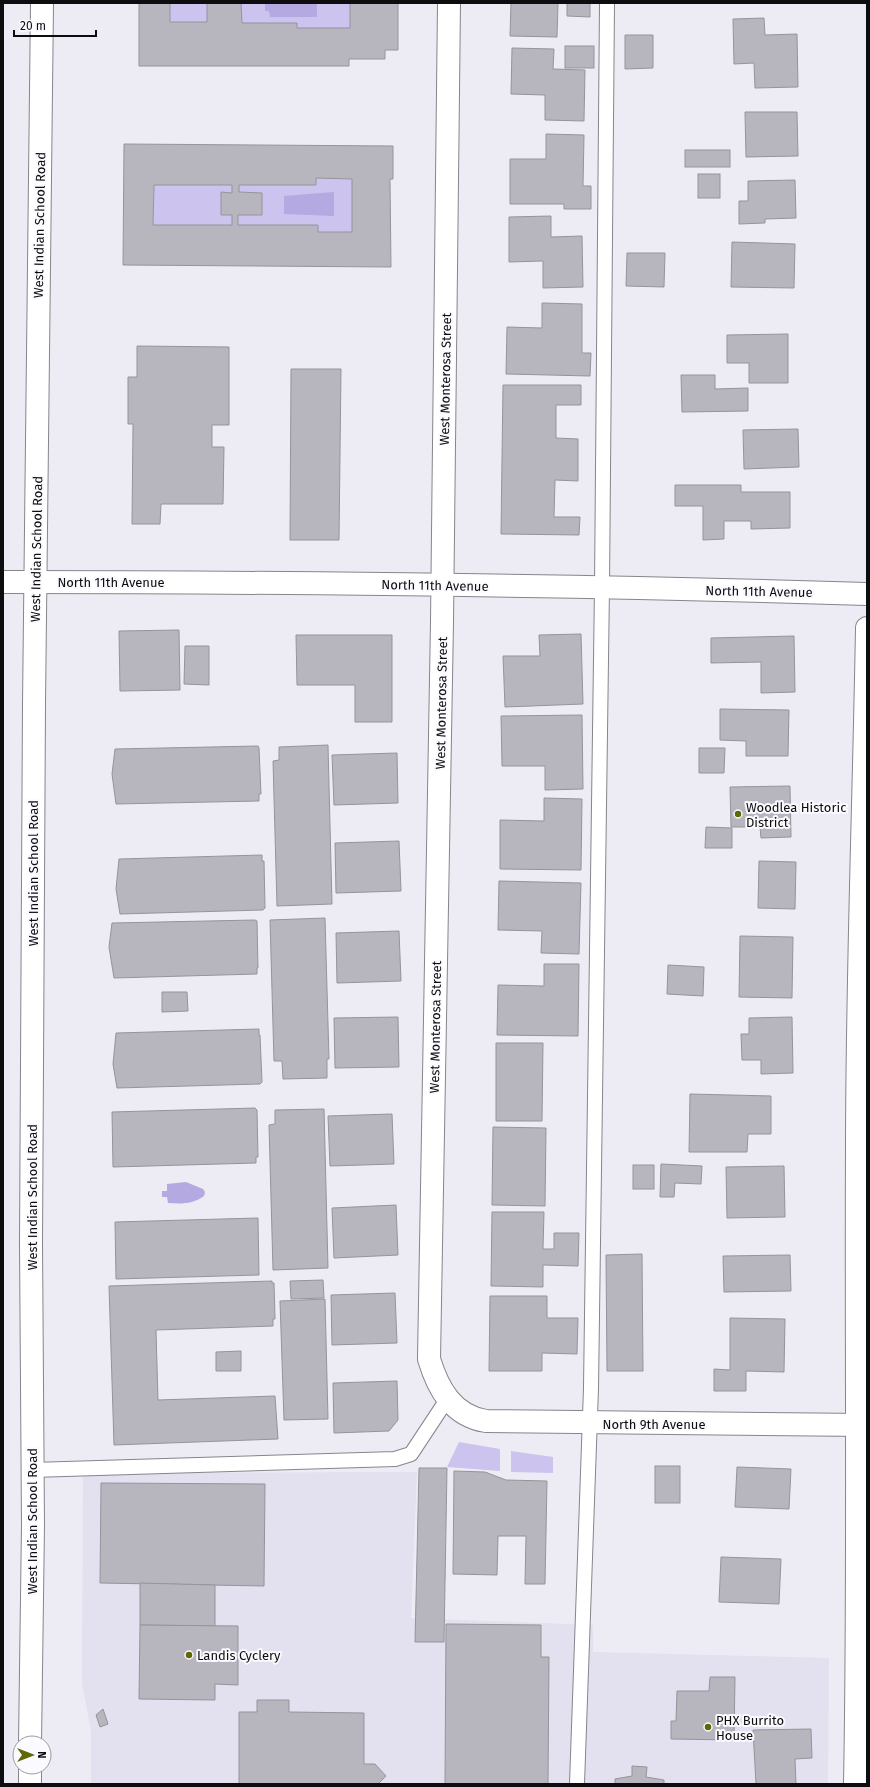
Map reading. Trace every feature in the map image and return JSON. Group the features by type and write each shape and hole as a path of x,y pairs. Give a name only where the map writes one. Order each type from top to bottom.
{"street":[{"name":"West Indian School Road","path":"30,1735 32,1470 31,1235 35,582 42,3"},
{"name":"West Monterosa Street","path":"448,1398 440,1389 435,1379 429,1359 443,586 450,3"},
{"name":"North 11th Avenue","path":"3,582 216,582 602,587 867,594"},
{"path":"855,1784 862,1650 861,1425 857,1140 867,628"},
{"name":"North 9th Avenue","path":"448,1398 468,1416 477,1420 590,1423 861,1425"}],"lane":[{"path":"577,1784 590,1423 602,587 607,3"},
{"path":"32,1470 395,1459 411,1454 448,1398"}],"shaded area":[{"path":"170,3 207,3 207,22 170,22"},
{"path":"241,3 350,3 350,28 297,28 297,23 242,23"},
{"path":"265,3 317,3 317,17 270,17 269,11 265,11"},
{"path":"316,178 352,179 352,232 318,232 238,225 238,215 262,214 262,193 239,192 239,185 316,185"},
{"path":"154,185 232,185 232,193 221,193 221,215 232,215 232,225 153,225"},
{"path":"334,192 334,216 284,214 284,196"},
{"path":"186,1182 203,1189 205,1192 204,1196 200,1199 187,1203 168,1203 167,1197 162,1197 162,1191 167,1191 167,1184"},
{"path":"459,1442 500,1449 500,1471 447,1467"},
{"path":"511,1451 553,1457 553,1473 511,1472"},
{"path":"417,1472 411,1618 593,1625 593,1652 829,1658 828,1784 91,1784 91,1731 82,1683 83,1473"}],"building":[{"path":"139,3 170,3 170,22 207,22 207,3 241,3 242,23 297,23 297,28 350,28 350,3 398,3 398,50 385,50 385,59 349,59 349,66 139,66"},
{"path":"511,3 558,3 557,37 510,36"},
{"path":"567,3 590,3 590,17 567,16"},
{"path":"764,18 765,35 797,34 798,87 755,88 754,63 734,64 733,19"},
{"path":"625,35 653,35 653,68 625,69"},
{"path":"565,46 594,46 594,68 565,68"},
{"path":"512,48 554,49 553,69 585,70 584,121 545,120 545,95 511,94"},
{"path":"745,112 797,112 798,156 746,157"},
{"path":"546,134 584,135 583,186 591,186 591,209 564,209 564,204 510,204 510,159 546,159"},
{"path":"124,144 393,146 393,179 390,179 391,267 123,265","holes":["316,178 352,179 352,232 318,232 318,225 238,225 238,215 262,215 262,193 239,192 239,185 316,185","154,185 232,185 232,193 221,192 221,215 232,215 232,225 153,225"]},
{"path":"685,150 730,150 730,167 685,167"},
{"path":"698,174 720,174 720,198 698,198"},
{"path":"795,180 796,218 765,219 765,223 739,224 739,201 748,201 748,181"},
{"path":"551,216 551,237 582,236 583,287 543,288 543,261 509,262 509,217"},
{"path":"732,242 795,244 794,288 731,287"},
{"path":"627,253 665,253 664,287 626,286"},
{"path":"542,303 582,304 582,353 591,353 590,376 506,374 507,327 542,328"},
{"path":"788,334 788,383 749,383 749,363 727,363 727,335"},
{"path":"137,346 229,347 229,425 212,425 212,447 224,447 223,504 161,504 160,524 132,524 133,424 128,424 128,377 137,377"},
{"path":"291,369 341,369 339,540 290,540"},
{"path":"681,375 715,375 715,389 748,388 748,411 682,412"},
{"path":"503,385 581,385 581,405 556,405 556,438 578,439 578,481 555,480 554,517 580,517 579,535 501,534"},
{"path":"798,429 799,467 744,469 743,430"},
{"path":"675,485 741,485 741,492 790,492 790,528 751,529 751,521 724,521 724,539 703,540 703,506 675,506"},
{"path":"179,630 180,690 120,691 119,631"},
{"path":"581,634 583,704 505,707 503,656 540,656 539,635"},
{"path":"296,635 392,635 392,722 355,722 355,685 297,685"},
{"path":"794,636 795,692 761,693 761,662 711,663 711,638"},
{"path":"185,646 209,646 209,685 184,684"},
{"path":"720,709 789,710 788,756 746,756 746,741 720,740"},
{"path":"582,715 583,789 545,790 545,766 502,766 501,716"},
{"path":"328,745 332,904 277,906 273,761 279,760 279,747"},
{"path":"258,746 261,794 259,794 259,801 116,804 112,774 115,749"},
{"path":"699,748 725,748 724,773 699,773"},
{"path":"397,753 398,803 334,805 332,755"},
{"path":"790,786 791,837 761,838 760,827 731,827 730,787"},
{"path":"544,798 582,799 581,870 500,869 500,820 544,821"},
{"path":"706,827 732,828 732,848 705,848"},
{"path":"399,841 401,891 336,893 335,843"},
{"path":"262,855 262,861 264,861 265,908 263,910 120,914 116,889 119,859"},
{"path":"759,861 796,862 795,909 758,908"},
{"path":"499,881 581,883 579,954 541,953 542,931 498,930"},
{"path":"325,918 329,1059 327,1059 327,1078 283,1079 282,1061 274,1061 270,920"},
{"path":"257,921 257,974 114,978 109,947 112,923"},
{"path":"399,931 401,981 337,983 336,933"},
{"path":"740,936 793,937 792,998 739,997"},
{"path":"544,964 579,964 578,1036 497,1035 498,985 544,986"},
{"path":"668,965 704,967 703,996 667,994"},
{"path":"162,992 187,992 188,1011 162,1012"},
{"path":"398,1017 399,1067 335,1068 334,1018"},
{"path":"792,1017 793,1073 761,1074 761,1060 742,1060 741,1034 749,1034 749,1018"},
{"path":"259,1029 262,1082 260,1084 117,1088 113,1064 116,1033"},
{"path":"496,1043 543,1043 542,1121 496,1121"},
{"path":"690,1094 771,1096 771,1134 748,1134 747,1152 689,1152"},
{"path":"255,1108 257,1110 258,1157 256,1157 256,1163 113,1167 112,1112"},
{"path":"324,1109 328,1268 273,1270 269,1125 275,1124 275,1110"},
{"path":"392,1114 394,1164 330,1166 328,1116"},
{"path":"493,1127 546,1128 545,1206 492,1205"},
{"path":"661,1164 702,1166 701,1184 675,1183 674,1197 660,1197"},
{"path":"633,1165 654,1165 654,1189 633,1189"},
{"path":"784,1166 785,1217 727,1218 726,1167"},
{"path":"396,1205 398,1255 334,1258 332,1208"},
{"path":"492,1212 544,1212 543,1249 554,1249 554,1233 579,1233 578,1266 543,1265 543,1287 491,1286"},
{"path":"258,1218 259,1275 116,1279 115,1222"},
{"path":"642,1254 643,1371 607,1371 606,1255"},
{"path":"790,1255 791,1291 724,1292 723,1256"},
{"path":"323,1280 324,1298 291,1299 290,1281"},
{"path":"272,1281 272,1283 274,1283 275,1319 273,1319 273,1326 156,1330 158,1400 275,1396 278,1439 114,1445 109,1286"},
{"path":"395,1293 397,1343 332,1345 331,1295"},
{"path":"490,1296 547,1296 547,1318 578,1318 577,1354 542,1353 542,1371 489,1371"},
{"path":"325,1299 328,1419 284,1420 280,1301"},
{"path":"730,1318 785,1319 784,1372 746,1371 746,1391 714,1391 714,1369 730,1370"},
{"path":"241,1351 241,1371 216,1371 216,1352"},
{"path":"397,1381 398,1420 389,1431 334,1433 333,1383"},
{"path":"655,1466 680,1466 680,1503 655,1503"},
{"path":"737,1467 791,1469 789,1509 735,1507"},
{"path":"419,1468 447,1468 444,1642 415,1642"},
{"path":"454,1471 485,1472 506,1480 547,1481 545,1584 525,1584 526,1536 498,1536 497,1575 453,1574"},
{"path":"101,1483 265,1484 264,1586 100,1583"},
{"path":"721,1557 781,1559 779,1604 719,1602"},
{"path":"140,1583 215,1585 215,1626 140,1625"},
{"path":"446,1624 541,1625 541,1657 549,1657 548,1784 445,1784"},
{"name":"Landis Cyclery","path":"140,1625 238,1626 238,1685 215,1684 215,1700 139,1699"},
{"path":"710,1677 735,1677 734,1740 671,1739 671,1721 676,1721 677,1691 709,1691"},
{"path":"257,1700 289,1700 289,1712 364,1713 364,1764 375,1764 386,1776 378,1784 239,1784 239,1712 257,1712"},
{"path":"103,1709 108,1724 100,1727 96,1715"},
{"path":"811,1729 812,1758 795,1759 796,1784 756,1784 753,1730"},
{"path":"632,1766 647,1767 646,1777 664,1780 664,1784 615,1784 615,1779 632,1776"}],"place":[{"name":"Woodlea Historic District","path":"738,814"},
{"name":"Landis Cyclery","path":"189,1655"},
{"name":"PHX Burrito House","path":"708,1727"}]}
